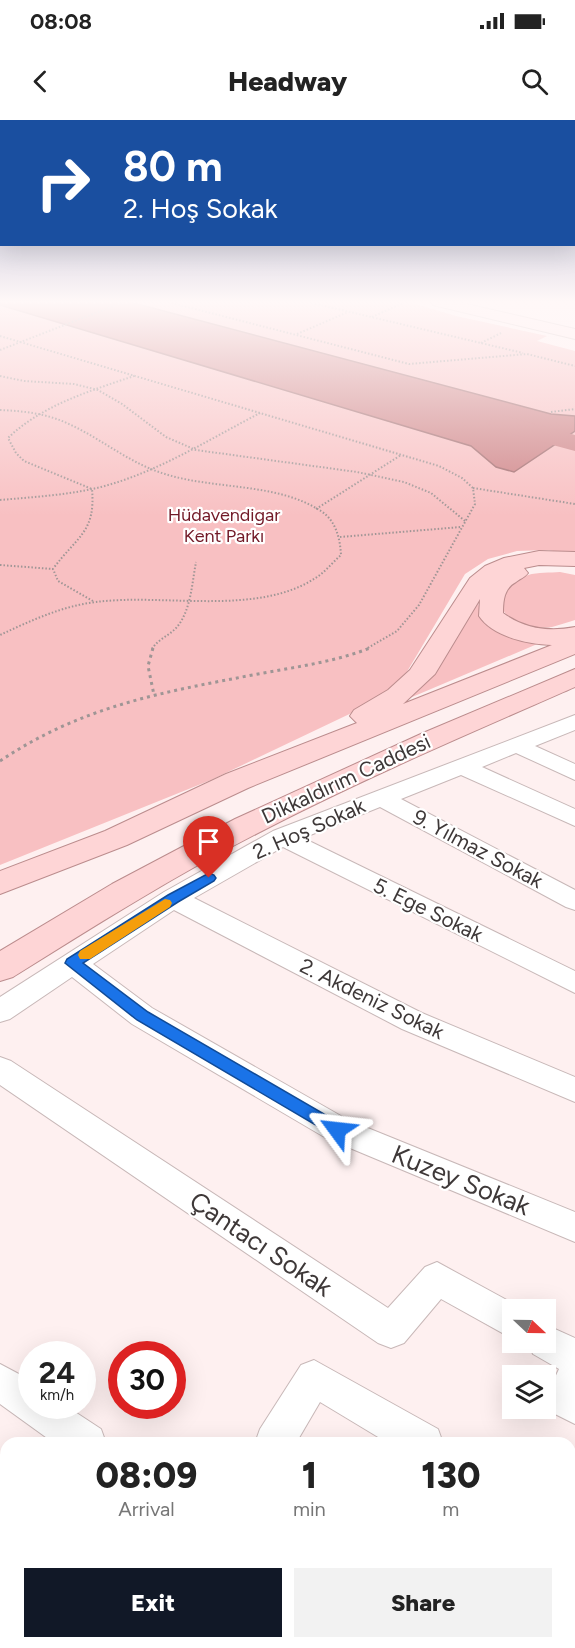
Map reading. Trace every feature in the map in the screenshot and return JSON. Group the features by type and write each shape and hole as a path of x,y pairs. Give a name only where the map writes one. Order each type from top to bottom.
{"main road":[{"path":"237,782 389,703 424,669 470,593 483,576 521,559 551,557 575,559"},
{"path":"575,570 562,567 534,568 511,574 498,584 490,599 491,616 504,627 542,636 564,638 575,635"},
{"name":"Dikkaldırım Caddesi","path":"0,883 116,838 237,782 575,645"},
{"name":"Dikkaldırım Caddesi","path":"0,968 134,886 246,826 575,677"},
{"path":"326,789 405,763 575,694"}],"street":[{"name":"2. Hoş Sokak","path":"0,1011 173,898 282,837 575,722"},
{"path":"516,745 575,772"},
{"path":"464,767 575,818"},
{"name":"9. Yılmaz Sokak","path":"380,797 575,901"},
{"name":"5. Ege Sokak","path":"282,837 575,983"},
{"name":"2. Akdeniz Sokak","path":"173,898 412,1021 575,1090"},
{"name":"Kuzey Sokak","path":"73,963 142,1016 337,1130 575,1227"},
{"name":"Çantacı Sokak","path":"0,1069 391,1331 437,1278 502,1316"},
{"path":"556,1348 575,1359"},
{"path":"575,1376 564,1399 575,1405"},
{"path":"278,1437 314,1378 414,1437"},
{"path":"0,1382 18,1395"},
{"path":"53,1419 78,1437"}],"path":[{"path":"126,373 439,466 462,478 473,488 506,491 575,504"},
{"path":"0,376 12,380 71,384 96,390 110,396 144,419 163,436 191,449 372,475 429,491 449,511 465,521"},
{"path":"92,489 81,482 29,463 16,454 8,438 19,425 40,414 135,376"},
{"path":"551,412 575,409"},
{"path":"0,410 56,418 82,430 130,460 169,476 299,502 315,509 334,525 340,537 341,555 334,565 319,577 298,588 267,597 240,600 131,598 95,602 61,609 0,635"},
{"path":"0,500 67,494 115,483 150,469 260,413"},
{"path":"315,509 402,455"},
{"path":"0,762 19,747 63,722 96,710 154,694 333,660 377,645 395,633 412,615 475,504 473,488"},
{"path":"53,569 89,525 93,509 92,489"},
{"path":"340,537 462,527"},
{"path":"154,694 147,675 147,657 158,641 178,626 188,599 196,562"},
{"path":"0,565 53,569"},
{"path":"53,569 58,581 95,602"}],"green space":[{"name":"Hüdavendigar Kent Parkı","path":"0,373 575,373 575,555 548,550 517,551 488,559 465,574 405,675 381,699 211,780 0,865"},
{"path":"560,572 575,575 575,620 552,627 533,627 515,621 503,610 502,602 512,583 532,574"},
{"path":"478,601 480,613 542,642 405,700"}],"shaded area":[{"path":"228,373 398,373 551,414 575,416 575,431 514,472 496,467 471,446"}],"waterway":[{"path":"502,423 575,443"}],"slow traffic":[{"path":"85,955 165,903"}],"route":[{"path":"209,878 173,898 73,963 142,1016 337,1130"}]}
